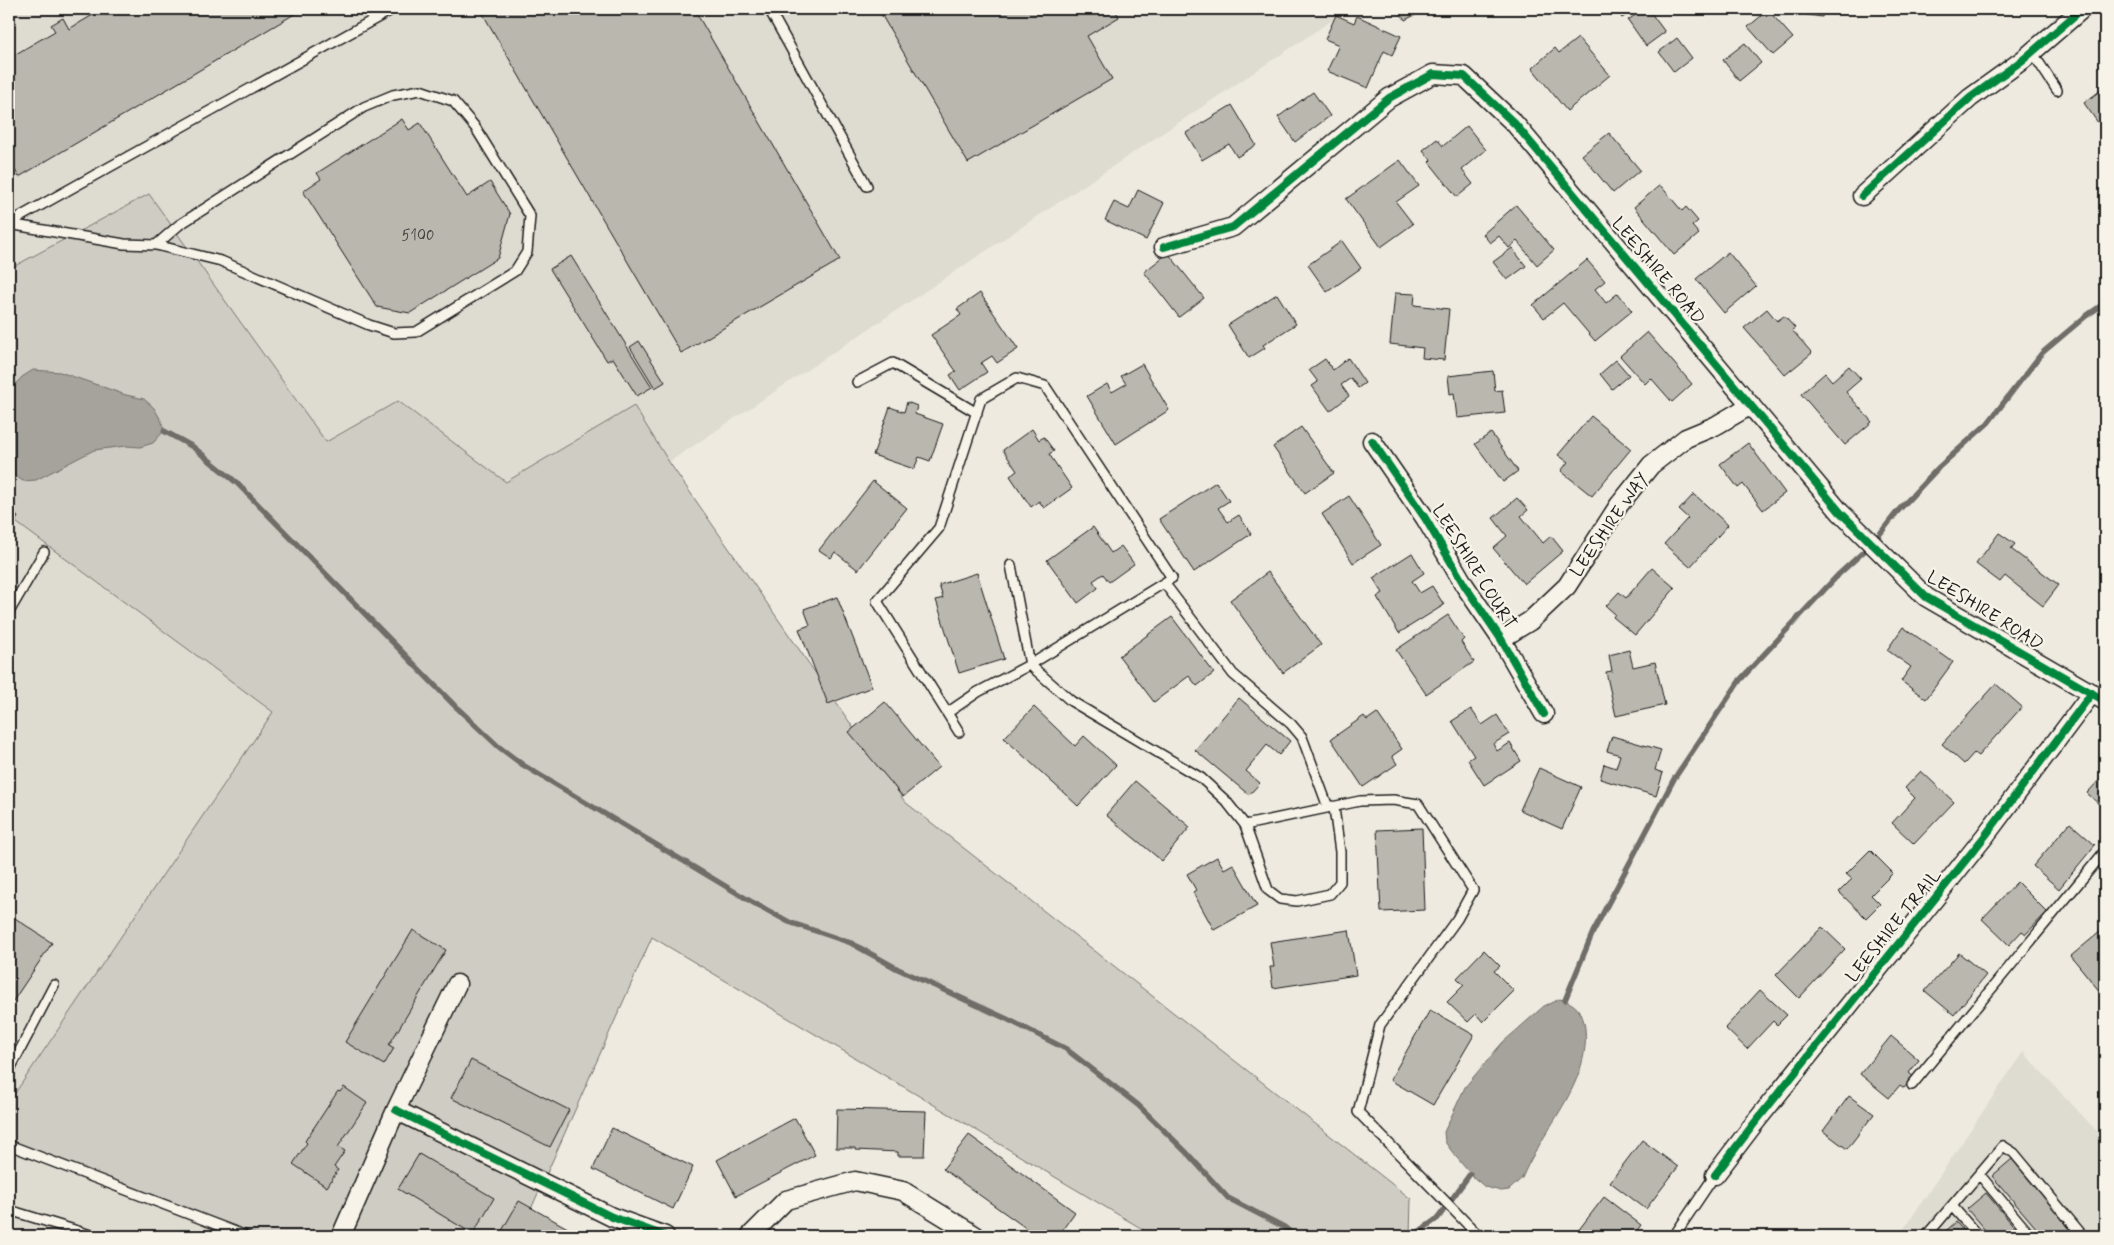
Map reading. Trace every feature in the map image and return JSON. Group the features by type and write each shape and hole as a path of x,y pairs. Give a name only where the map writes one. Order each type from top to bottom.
{"street":[{"path":"1862,196 1970,98 2032,52 2082,9"},
{"name":"LEESHIRE ROAD","path":"1164,248 1233,227 1389,98 1433,74 1464,76 1516,124 1840,512 1926,597 2099,697"},
{"name":"LEESHIRE WAY","path":"1502,639 1530,621 1567,586 1619,505 1651,465 1686,438 1715,426 1751,405"},
{"name":"LEESHIRE COURT","path":"1372,441 1425,518 1465,586 1502,639 1544,714"},
{"name":"LEESHIRE TRAIL","path":"1715,1175 1765,1109 2099,697"},
{"path":"340,1236 396,1110 457,984"},
{"path":"396,1110 612,1217 664,1236"},
{"path":"750,1236 786,1200 855,1181 903,1192 976,1236"}],"lane":[{"path":"9,224 393,9"},
{"path":"769,9 867,186"},
{"path":"2032,52 2057,90"},
{"path":"9,224 124,244 156,245 221,260 334,311 394,333 416,332 515,271 527,252 530,216 475,127 453,101 420,90 393,95 364,107 179,225 156,245"},
{"path":"857,382 893,363 977,413"},
{"path":"958,732 877,601 939,528 981,399 1017,378 1045,386 1169,581 1233,674 1291,724 1302,737 1330,807 1334,808 1340,852 1340,882 1330,894 1297,901 1280,900 1268,890 1245,825 1226,802 1201,778 1071,701 1030,665 1011,565"},
{"path":"9,612 44,552"},
{"path":"947,713 978,692 1030,665 1169,581"},
{"path":"1245,825 1360,800 1393,800 1418,804 1473,890 1457,919 1380,1025 1358,1112 1479,1236"},
{"path":"1912,1085 2105,851"},
{"path":"9,1071 54,985"},
{"path":"9,1145 246,1236"},
{"path":"1926,1236 2003,1146 2014,1154 2083,1236"},
{"path":"1979,1174 2031,1236"},
{"path":"1674,1236 1715,1175"},
{"path":"1952,1206 1978,1236"},
{"path":"9,1210 94,1236"}],"shaded area":[{"path":"9,9 1349,9 669,462 634,406 506,482 398,401 326,442 149,194 9,269"},
{"path":"149,194 326,442 398,401 506,482 634,406 669,462 905,802 1411,1199 1410,1236 1154,1236 652,937 519,1236 262,1236 9,1145 9,1102 273,712 9,517 9,269"},
{"path":"33,370 60,372 126,395 144,399 154,408 162,422 164,431 153,443 140,447 126,446 94,450 36,480 23,481 9,472 9,391 22,377"},
{"path":"9,517 273,712 9,1102"},
{"path":"1560,999 1578,1009 1584,1022 1585,1045 1577,1077 1562,1108 1522,1178 1509,1190 1501,1191 1485,1187 1472,1176 1453,1153 1445,1142 1444,1132 1465,1087 1502,1043 1544,1006"},
{"path":"2023,1052 2105,1140 2105,1236 1899,1236"},
{"path":"9,1145 262,1236 9,1236"}],"building":[{"path":"103,9 303,9 19,177 9,160 9,58 55,31 51,25 63,18 69,29"},
{"path":"480,9 694,9 840,260 681,353"},
{"path":"878,9 1115,9 1119,17 1087,36 1112,79 968,163"},
{"path":"1398,9 1424,9 1425,10 1405,20"},
{"path":"1615,9 1635,9 1622,18"},
{"path":"1644,9 1648,9 1665,32 1646,46 1628,20"},
{"path":"1782,9 1824,9 1822,17 1781,11"},
{"path":"1768,10 1793,38 1773,55 1748,27"},
{"path":"1336,15 1354,23 1357,16 1401,36 1392,55 1384,51 1368,88 1327,71 1339,45 1325,39"},
{"path":"1578,38 1610,75 1567,111 1532,68 1555,48 1559,53"},
{"path":"1677,38 1692,58 1674,72 1659,52"},
{"path":"1745,43 1761,63 1739,81 1723,60"},
{"path":"2105,87 2105,128 2103,130 2084,103"},
{"path":"1313,92 1330,116 1295,142 1278,117"},
{"path":"1232,105 1256,145 1237,157 1229,144 1202,160 1186,133"},
{"path":"402,119 409,130 420,123 467,197 490,182 510,214 498,258 410,313 377,307 303,191 321,179 317,173"},
{"path":"1467,126 1486,150 1462,170 1473,184 1457,197 1429,162 1431,160 1423,150 1437,139 1443,146"},
{"path":"1609,133 1640,170 1613,193 1582,155"},
{"path":"1400,160 1419,186 1396,202 1413,224 1381,247 1346,199"},
{"path":"1660,185 1682,211 1686,207 1698,221 1692,226 1699,234 1674,255 1634,207"},
{"path":"1138,190 1164,203 1146,240 1105,220 1114,202 1129,209"},
{"path":"1516,205 1554,250 1537,265 1517,241 1509,248 1499,236 1490,243 1483,234"},
{"path":"1342,241 1361,268 1327,292 1308,265"},
{"path":"1512,248 1526,266 1507,280 1493,262"},
{"path":"1728,252 1756,286 1724,313 1696,279"},
{"path":"1168,253 1204,298 1179,317 1144,272"},
{"path":"571,256 652,387 637,396 613,358 607,361 550,269"},
{"path":"1587,260 1605,281 1595,289 1606,303 1618,293 1632,311 1595,341 1563,303 1544,318 1533,305"},
{"path":"980,293 1018,349 997,363 992,356 981,363 987,372 960,390 950,375 956,371 931,335 961,315 957,309"},
{"path":"1395,293 1415,294 1414,305 1449,309 1444,360 1422,358 1423,348 1390,344"},
{"path":"1277,294 1296,324 1263,345 1265,348 1249,358 1228,325"},
{"path":"1767,309 1777,321 1784,316 1795,328 1792,330 1812,353 1785,375 1744,328"},
{"path":"1647,332 1692,384 1672,402 1651,378 1645,384 1620,356"},
{"path":"639,341 665,382 655,388 630,347"},
{"path":"1348,358 1365,383 1358,388 1351,378 1341,385 1349,396 1330,411 1312,386 1318,382 1309,370 1325,359 1333,370"},
{"path":"1616,360 1629,375 1612,389 1600,374"},
{"path":"1142,364 1169,410 1116,444 1087,396 1107,384 1112,392 1126,384 1121,376"},
{"path":"1849,366 1861,379 1846,392 1872,422 1845,445 1801,394 1825,373 1832,381"},
{"path":"1493,371 1495,391 1502,390 1505,413 1457,418 1454,393 1450,394 1448,376"},
{"path":"907,402 917,406 915,414 943,424 930,461 919,457 914,469 873,455 890,407 904,412"},
{"path":"1591,416 1631,449 1592,496 1561,471 1568,462 1558,455"},
{"path":"1301,427 1334,473 1305,493 1273,447"},
{"path":"1032,429 1039,440 1044,437 1054,451 1049,454 1072,488 1044,508 1039,501 1031,507 1010,476 1017,471 1003,450"},
{"path":"1491,433 1518,471 1503,482 1475,444"},
{"path":"1748,443 1785,493 1763,510 1743,484 1738,488 1720,464"},
{"path":"873,481 907,508 858,570 835,552 831,558 819,550"},
{"path":"1216,482 1229,501 1218,508 1228,522 1239,515 1251,534 1194,572 1159,519"},
{"path":"1694,494 1728,525 1690,567 1664,544 1688,518 1679,510"},
{"path":"1349,496 1381,545 1353,563 1322,514"},
{"path":"1517,498 1528,510 1521,516 1543,543 1551,536 1563,551 1524,584 1493,548 1507,536 1493,518"},
{"path":"9,511 18,517 9,532"},
{"path":"1093,527 1111,553 1121,546 1134,564 1109,582 1103,574 1093,581 1098,588 1078,603 1047,560"},
{"path":"1999,533 2015,544 2011,549 2059,585 2043,606 2005,576 2000,582 1976,564"},
{"path":"1412,553 1424,573 1412,581 1420,593 1432,586 1444,605 1399,633 1377,597 1383,593 1373,578"},
{"path":"1652,568 1675,588 1635,635 1613,617 1615,614 1606,606 1619,592 1626,598"},
{"path":"1268,572 1321,645 1283,673 1230,600"},
{"path":"977,573 1004,659 959,673 936,600 943,598 939,585"},
{"path":"837,597 872,687 828,704 799,629 810,625 804,609"},
{"path":"1448,615 1464,639 1461,642 1474,662 1426,694 1396,650"},
{"path":"1172,617 1214,673 1197,686 1189,676 1154,702 1119,656"},
{"path":"1903,627 1953,662 1926,699 1901,681 1911,667 1887,650"},
{"path":"1629,650 1633,667 1655,662 1665,705 1616,716 1606,672 1612,671 1609,655"},
{"path":"1996,684 2022,707 1978,756 1974,753 1964,764 1942,744"},
{"path":"1239,698 1290,741 1279,755 1267,745 1246,771 1260,783 1249,795 1195,750"},
{"path":"885,702 939,767 903,797 849,732"},
{"path":"1034,707 1075,746 1084,736 1116,765 1078,806 1004,738"},
{"path":"1471,709 1482,725 1497,715 1509,734 1493,744 1497,751 1510,743 1521,761 1484,785 1468,760 1474,756 1452,721"},
{"path":"1377,713 1402,749 1392,756 1397,764 1363,787 1331,739 1364,716 1367,720"},
{"path":"1612,736 1661,750 1655,770 1663,773 1656,796 1600,779 1604,764 1616,768 1620,755 1607,751"},
{"path":"1539,768 1581,787 1562,829 1520,810"},
{"path":"1921,771 1954,802 1914,844 1892,823 1915,798 1905,788"},
{"path":"2105,774 2105,810 2087,793"},
{"path":"1135,781 1190,827 1162,861 1106,815"},
{"path":"2070,823 2095,845 2059,889 2033,866"},
{"path":"1422,828 1425,910 1381,912 1377,830"},
{"path":"1870,850 1893,873 1871,895 1880,904 1866,918 1839,892 1852,879 1846,874"},
{"path":"1217,857 1224,869 1233,864 1257,906 1214,930 1193,892 1196,890 1187,874"},
{"path":"2017,882 2047,912 2026,934 2022,931 2009,945 1982,919"},
{"path":"9,914 52,943 9,1007"},
{"path":"1822,927 1845,949 1799,998 1776,975"},
{"path":"413,930 446,950 389,1045 394,1048 384,1065 345,1042"},
{"path":"1349,930 1356,975 1273,988 1270,967 1274,967 1270,942"},
{"path":"2101,931 2105,936 2105,998 2071,956"},
{"path":"1484,950 1500,966 1494,971 1514,991 1483,1022 1476,1014 1468,1022 1447,1002 1464,985 1457,978"},
{"path":"1959,953 1986,975 1954,1015 1925,991"},
{"path":"1760,990 1787,1015 1777,1025 1773,1021 1747,1049 1725,1028"},
{"path":"1430,1010 1474,1035 1433,1105 1390,1080"},
{"path":"1891,1036 1919,1060 1909,1073 1914,1077 1904,1088 1900,1085 1889,1098 1860,1074"},
{"path":"471,1060 569,1110 550,1147 451,1098"},
{"path":"344,1087 367,1103 338,1147 345,1151 334,1167 338,1170 327,1187 293,1164 307,1143 305,1141 338,1091 340,1092"},
{"path":"1849,1096 1874,1114 1847,1149 1823,1131"},
{"path":"837,1109 926,1111 924,1156 898,1156 898,1152 836,1148"},
{"path":"795,1118 815,1155 736,1196 717,1160"},
{"path":"612,1128 693,1167 673,1209 593,1169"},
{"path":"969,1135 1075,1212 1058,1236 1037,1236 943,1169"},
{"path":"1642,1140 1678,1167 1646,1209 1610,1182"},
{"path":"419,1154 494,1198 473,1234 398,1189"},
{"path":"2012,1159 2076,1236 2043,1236 1992,1176"},
{"path":"1986,1193 2022,1236 1990,1236 1967,1209"},
{"path":"1604,1197 1641,1225 1633,1236 1574,1236"},
{"path":"519,1201 582,1236 499,1236"},
{"path":"1956,1222 1968,1236 1940,1236"}],"waterway":[{"path":"1565,1000 1593,932 1674,779 1740,680 1839,574 1872,544 1897,512 1939,467 1988,423 2042,353 2086,316 2105,303"},
{"path":"164,431 193,447 237,483 454,705 499,747 523,765 752,902 789,922 851,943 898,969 1007,1019 1066,1049 1138,1105 1187,1153 1228,1198 1284,1227 1295,1236"},
{"path":"1413,1236 1438,1218 1470,1174"}],"cycle path":[{"path":"1862,196 1970,98 2024,59 2082,9"},
{"path":"1164,247 1233,227 1389,98 1433,74 1464,76 1515,124 1840,512 1926,597 2105,701"},
{"path":"1372,441 1425,518 1465,586 1501,639 1544,714"},
{"path":"1715,1175 1985,836 2092,693"},
{"path":"396,1110 612,1217 665,1236"}]}
